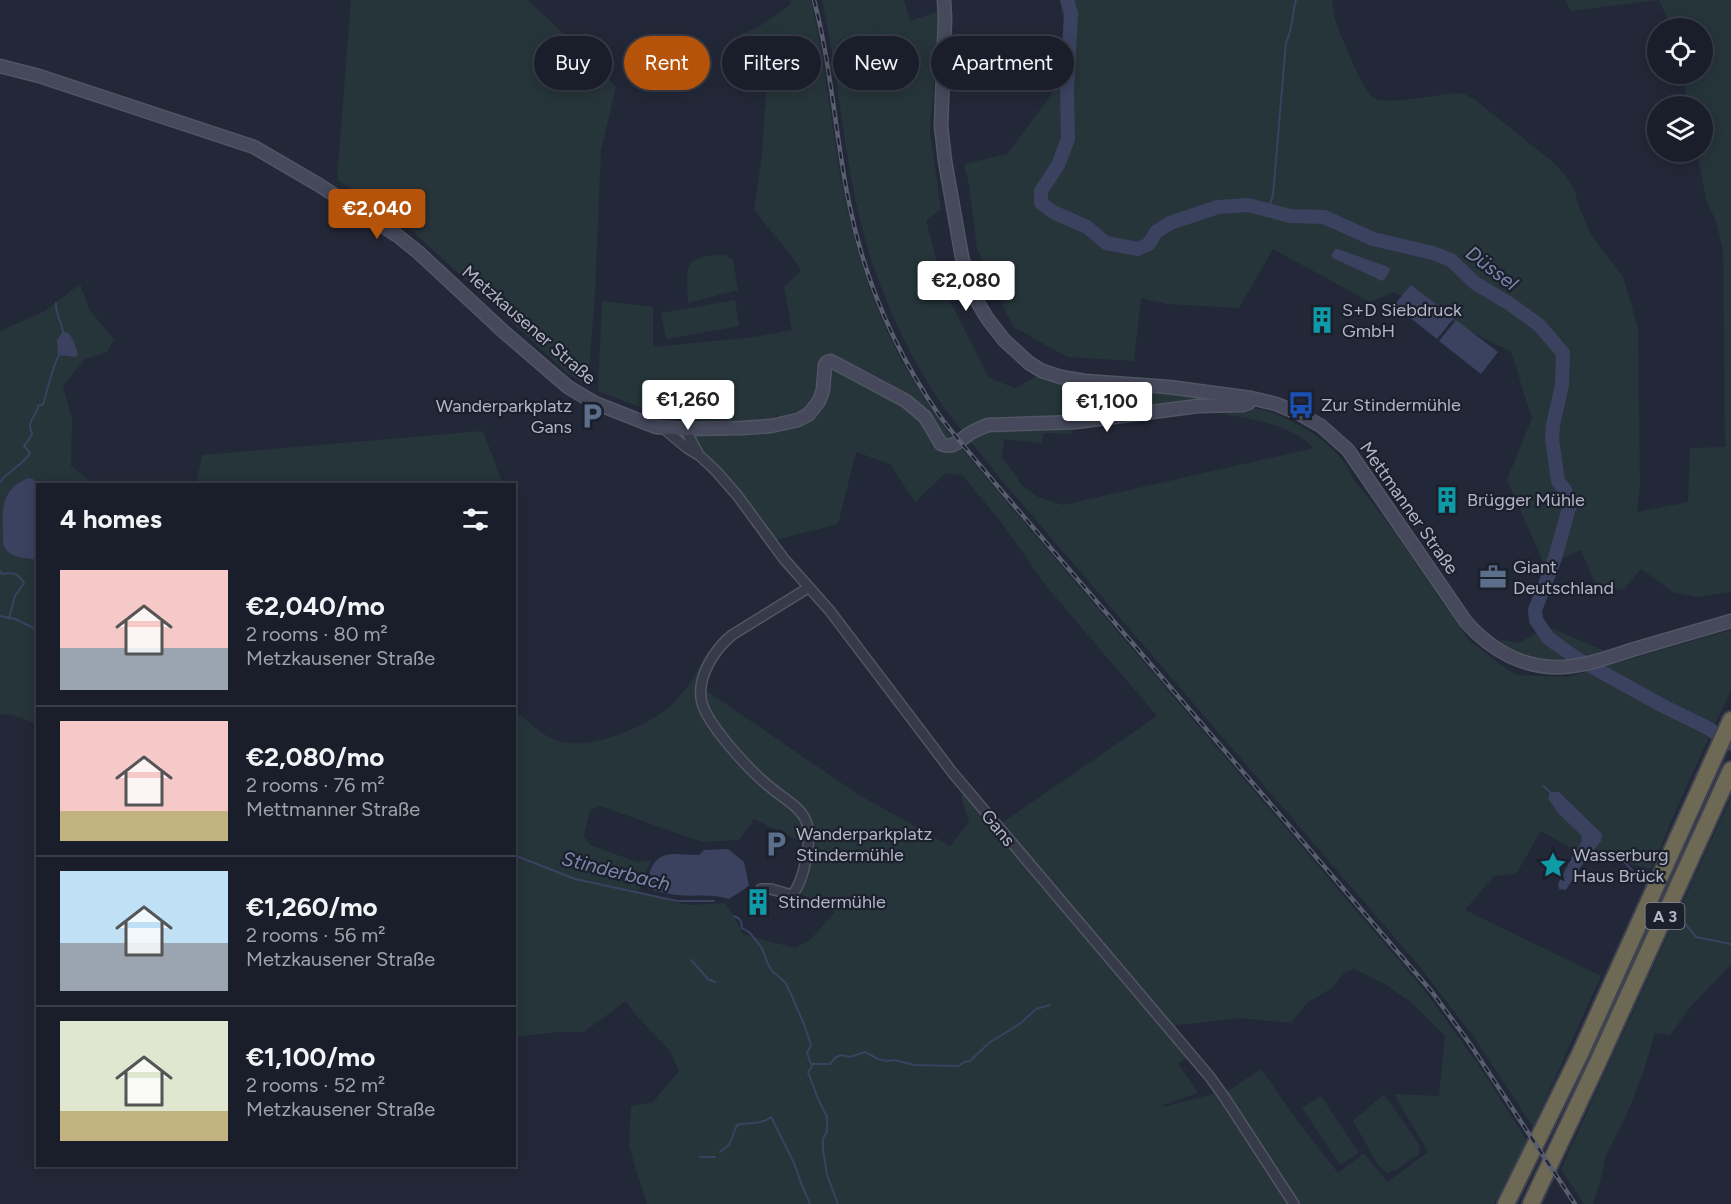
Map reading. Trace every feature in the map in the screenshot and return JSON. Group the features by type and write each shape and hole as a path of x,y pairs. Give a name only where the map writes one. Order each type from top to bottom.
{"highway":[{"name":"A 3","path":"1506,1204 1580,1054 1731,720"},
{"name":"A 3","path":"1531,1204 1731,770"}],"street":[{"name":"Mettmanner Straße","path":"944,0 940,126 966,274 972,293 995,329 1029,363 1042,371 1085,381 1169,387 1251,398 1276,404 1321,426 1348,450 1466,622 1486,642 1503,654 1523,662 1547,667 1571,666 1600,660 1731,621"},
{"name":"Metzkausener Straße","path":"0,66 39,76 218,134 262,152 319,185 398,236 568,387 595,403 663,428 771,426 798,420 809,414 819,401 824,390 825,364 831,361 906,401 925,417 941,444 950,446 988,425 1076,422 1198,406 1243,405 1250,403 1251,398"},
{"name":"Gans","path":"663,428 699,455 737,495 784,559 830,611 952,772 1210,1077 1294,1204"},
{"name":"Gans","path":"685,429 699,455"},
{"path":"760,889 771,889 792,895 796,890 809,841 807,822 797,808 761,780 732,748 705,712 700,688 708,665 725,641 808,588"}],"shaded area":[{"path":"351,0 528,0 566,36 534,36 534,90 612,90 612,83 616,87 601,150 595,292 588,386 567,373 400,220 337,180"},
{"path":"791,0 811,0 818,36 741,36 741,34 758,27 790,5"},
{"path":"822,0 904,0 910,21 940,11 938,36 931,36 931,90 933,90 930,131 941,209 926,220 944,289 989,378 1015,388 1037,376 1058,383 1141,393 1187,394 1234,399 1072,416 1071,434 1044,433 1041,443 1004,439 1002,457 1022,485 1038,497 1063,505 1314,448 1305,440 1283,428 1224,414 1240,409 1256,409 1297,424 1337,454 1468,639 1516,675 1568,677 1731,630 1731,690 1651,869 1576,851 1541,831 1516,874 1494,876 1465,910 1601,976 1533,1127 1476,1040 1420,967 999,477 951,418 934,392 912,355 894,317 871,259 855,195 838,90 919,90 919,36 833,36 833,60"},
{"path":"1060,0 1332,0 1335,19 1346,48 1364,85 1374,98 1401,100 1454,93 1464,94 1474,99 1554,163 1575,191 1591,235 1623,277 1638,327 1640,486 1637,512 1688,502 1690,448 1725,447 1723,251 1716,221 1706,200 1699,162 1713,162 1713,96 1687,96 1684,84 1713,84 1713,18 1667,18 1659,0 1731,0 1731,592 1697,597 1673,592 1641,569 1623,590 1596,585 1581,550 1545,566 1507,480 1532,418 1511,352 1394,292 1370,302 1273,249 1239,308 1166,304 1141,298 1134,361 1067,357 1014,327 993,288 977,248 964,164 1007,154 1055,90 1074,90 1074,36 1066,36"},
{"path":"1566,0 1659,0 1570,11"},
{"path":"821,49 840,174 854,238 879,313 909,373 953,439 1425,991 1478,1064 1527,1141 1494,1204 1296,1204 1225,1093 1261,1069 1338,1173 1364,1153 1387,1182 1428,1152 1394,1094 1439,1096 1445,1036 1412,1003 1383,983 1354,969 1345,972 1332,988 1307,1003 1291,1023 1240,1018 1170,1026 1188,1057 1178,1063 1198,1093 1161,1106 1217,1093 1291,1204 647,1204 629,1146 631,1106 653,1102 679,1071 670,1051 633,1012 626,1001 584,1032 516,1037 516,712 539,731 555,740 582,743 611,737 639,726 666,709 688,686 704,659 711,652 696,686 698,703 716,733 747,773 796,811 802,820 805,844 754,819 739,840 702,842 600,806 590,810 584,836 590,845 637,862 651,860 638,893 688,905 725,903 734,915 742,934 795,948 811,939 835,912 801,894 813,848 811,824 748,763 717,726 705,703 704,689 859,795 950,846 969,822 961,797 963,794 989,822 1002,823 1157,716 1047,587 1001,522 963,476 946,473 915,502 890,464 856,452 838,524 776,540 718,466 703,451 694,435 754,434 785,426 777,415 768,422 686,426 683,418 658,414 598,391 602,301 653,307 653,347 755,337 792,330 784,287 801,271 754,209 762,155 766,90 821,90"},
{"path":"724,255 733,260 738,290 688,303 687,280 693,261"},
{"path":"80,284 89,309 114,340 107,352 85,359 63,386 72,419 71,466 93,483 36,483 36,724 12,715 0,714 0,331 43,312"},
{"path":"735,300 739,326 666,339 661,313"},
{"path":"483,431 503,483 196,483 202,455"},
{"path":"1546,626 1610,653 1583,659 1548,632"},
{"path":"1538,632 1564,660 1530,656 1498,642 1503,640 1519,643"},
{"path":"1731,797 1731,965 1692,1005 1670,1035 1655,1033 1643,1073 1626,1116 1605,1157 1593,1204 1584,1204 1561,1169"},
{"path":"1384,1094 1420,1146 1418,1155 1396,1170 1387,1173 1379,1166 1353,1121"},
{"path":"1321,1096 1359,1153 1340,1165 1302,1108"}],"water":[{"path":"1335,249 1388,267 1390,270 1382,281 1333,258 1331,256"},
{"path":"1411,285 1454,318 1437,339 1394,305"},
{"path":"1456,320 1498,352 1481,374 1439,341"},
{"path":"63,332 69,334 73,340 78,353 76,357 58,355 57,340"},
{"path":"28,478 33,479 36,490 36,560 10,553 5,549 3,542 5,500 8,493 19,482"},
{"path":"1550,792 1559,792 1602,834 1601,841 1566,890 1559,889 1558,884 1582,841 1581,835 1558,813 1548,798"},
{"path":"728,849 744,862 749,886 729,899 677,895 648,889 650,872 655,862 665,855 699,855 704,850"}],"waterway":[{"name":"Düssel","path":"1067,0 1071,13 1067,91 1068,139 1058,165 1041,191 1041,203 1053,212 1087,227 1106,243 1138,249 1149,244 1156,232 1170,223 1218,207 1248,205 1290,216 1324,217 1373,239 1433,253 1451,260 1475,283 1539,325 1563,353 1562,385 1552,439 1558,481 1565,490 1569,508 1555,558 1535,610 1536,620 1548,638 1576,658 1708,728 1731,744"},
{"path":"1268,210 1273,195 1286,42 1296,0"},
{"path":"56,303 63,334"},
{"path":"0,482 30,453 24,446 32,435 31,421 38,406 43,404 60,353"},
{"path":"0,571 2,574 15,574 24,583 15,596 9,618"},
{"name":"Stinderbach","path":"0,616 15,619 36,629"},
{"path":"1543,786 1550,792"},
{"path":"1617,854 1641,880"},
{"name":"Stinderbach","path":"516,856 575,879 677,901 714,901"},
{"name":"Stinderbach","path":"734,916 741,921 742,928 749,932 762,948 772,971 786,983 804,1024 811,1045 807,1053 812,1067 808,1072 827,1117 827,1131 823,1139 827,1175 838,1204"},
{"path":"1681,919 1696,937 1731,944"},
{"path":"691,960 708,979 715,982"},
{"path":"811,1064 830,1064 841,1055 850,1057 865,1052 887,1061 894,1060 914,1065 959,1066 970,1061 989,1043 1021,1023 1036,1009 1050,1005"},
{"path":"720,1152 729,1145 737,1125 759,1122 771,1117 794,1163 810,1204"},
{"path":"700,1157 715,1157"}],"railway":[{"path":"814,0 825,49 848,198 862,256 894,338 923,390 939,415 994,482 1432,992 1470,1044 1575,1204"}],"place":[{"name":"S+D Siebdruck GmbH","path":"1322,320"},
{"name":"Zur Stindermühle","path":"1301,405"},
{"name":"Wanderparkplatz Gans","path":"592,416"},
{"name":"Brügger Mühle","path":"1447,500"},
{"name":"Giant Deutschland","path":"1493,577"},
{"name":"Wanderparkplatz Stindermühle","path":"776,844"},
{"name":"Wasserburg Haus Brück","path":"1553,865"},
{"name":"Stindermühle","path":"758,902"}]}
